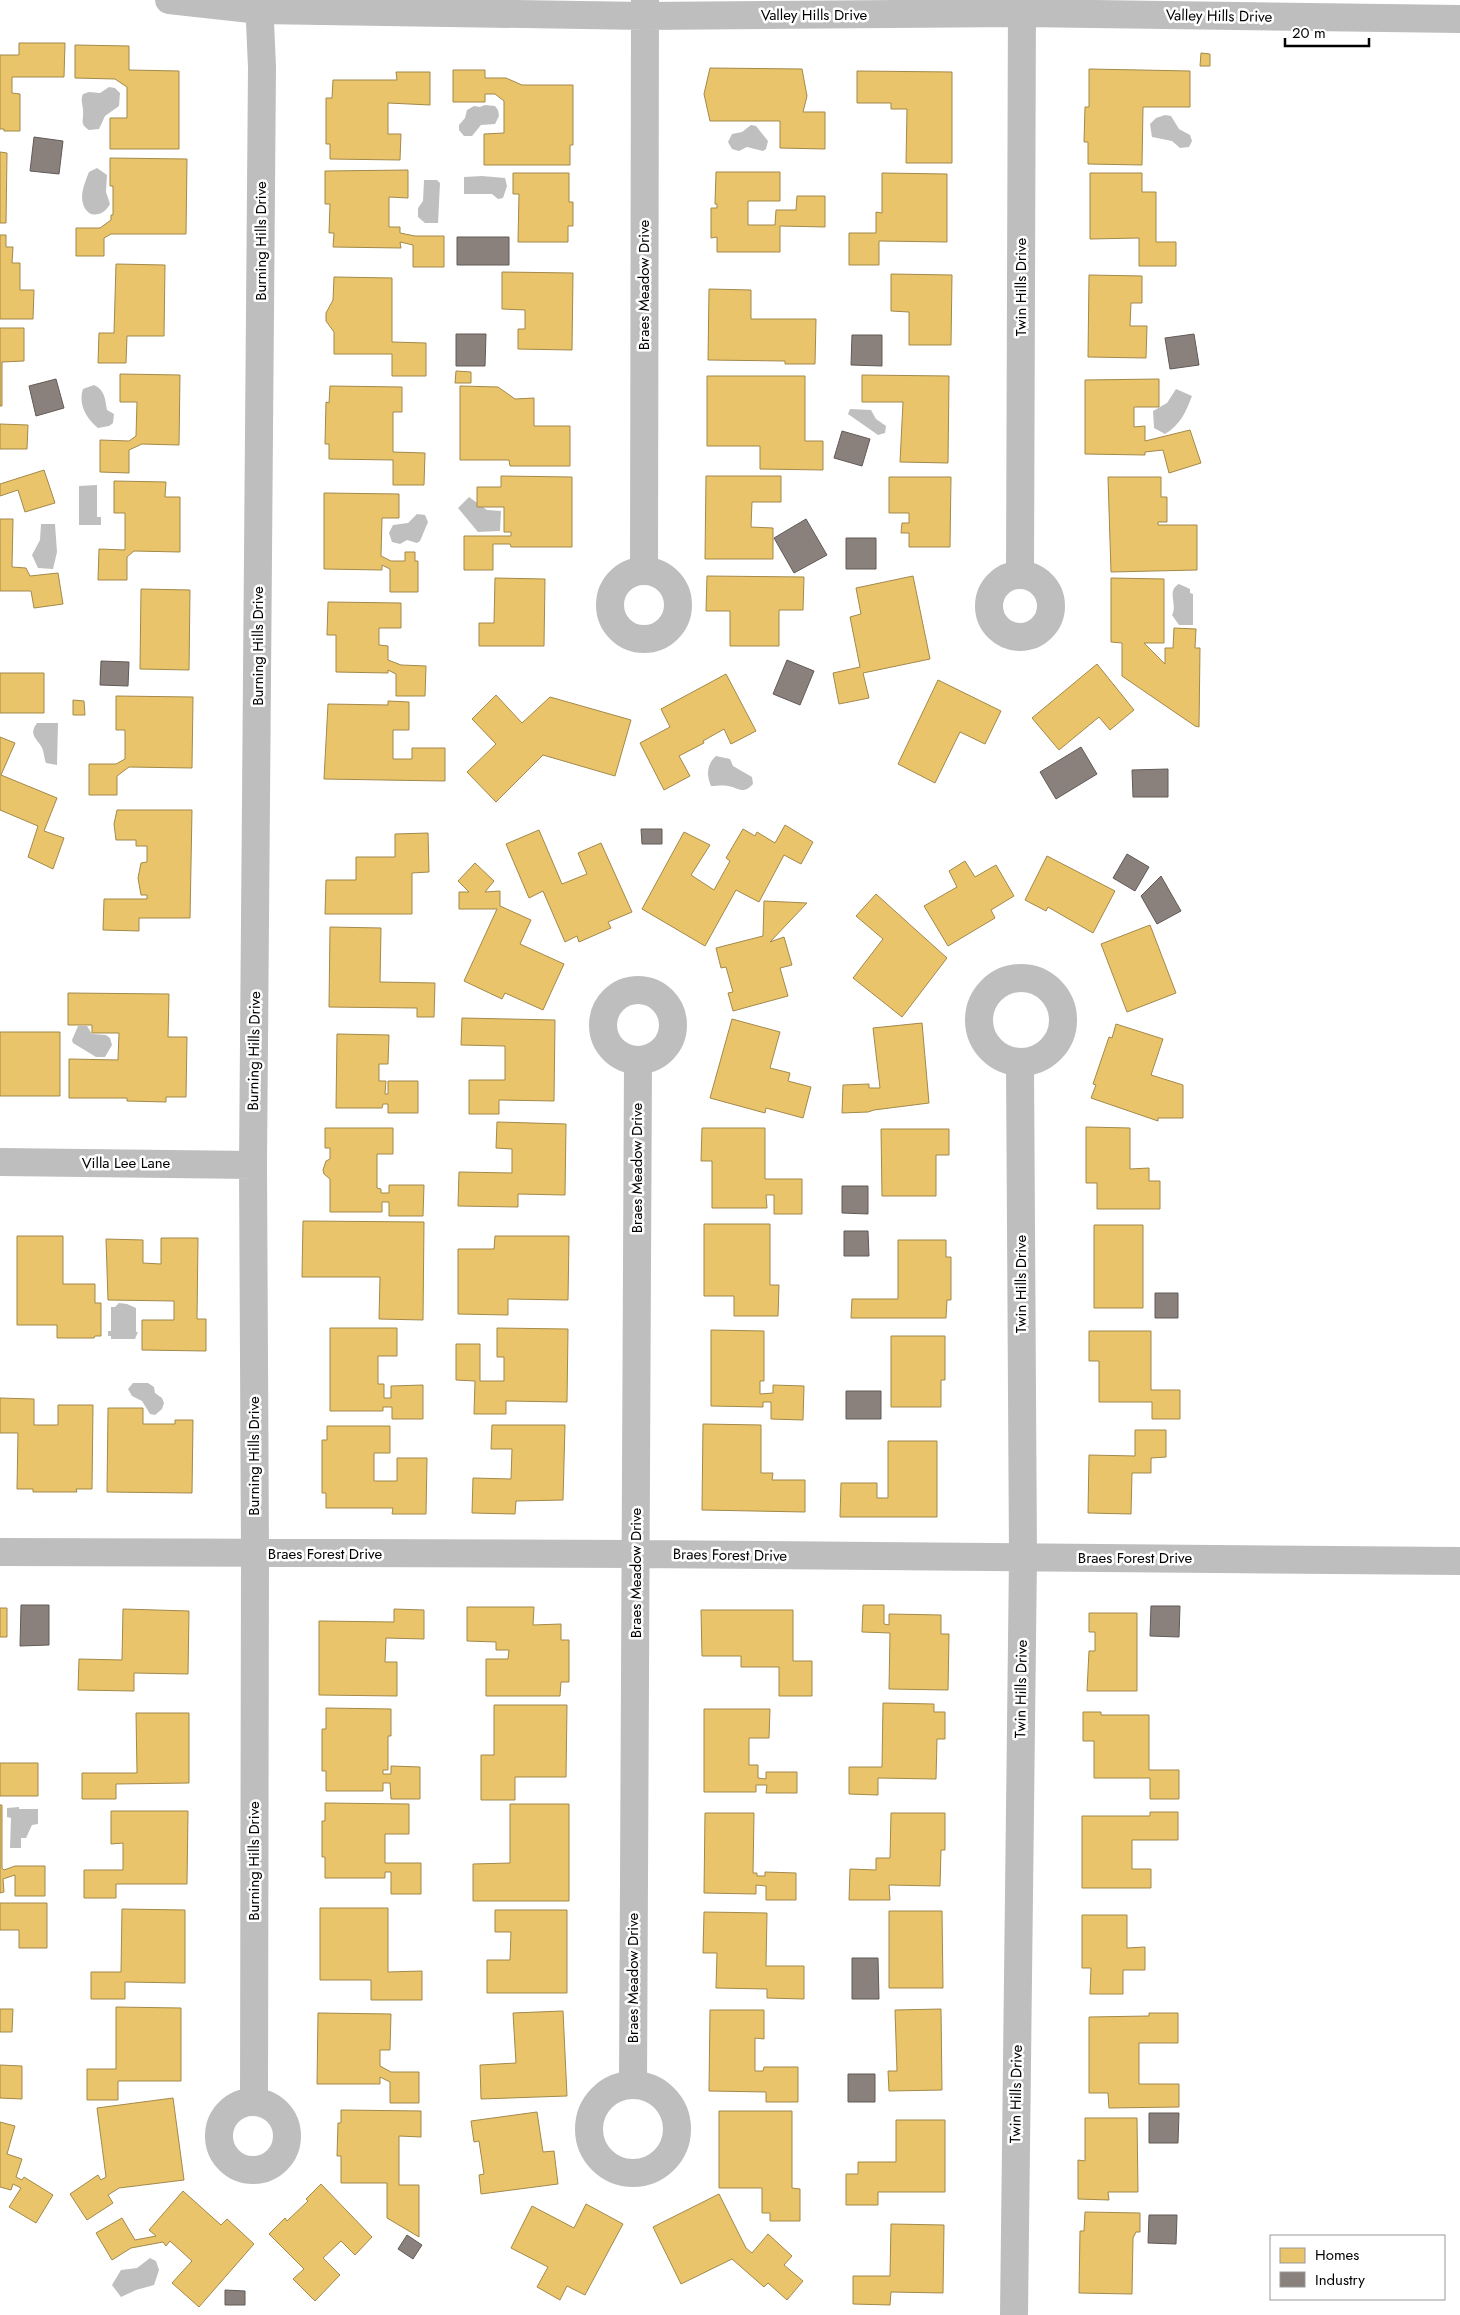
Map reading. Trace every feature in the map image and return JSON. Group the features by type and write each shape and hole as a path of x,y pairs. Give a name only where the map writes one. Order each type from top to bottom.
{"street":[{"name":"Valley Hills Drive","path":"169,0 259,5 645,8 1022,7 1460,19"},
{"name":"Burning Hills Drive","path":"254,2101 255,1554 253,1164 262,67 259,5"},
{"name":"Twin Hills Drive","path":"1020,574 1022,7"},
{"name":"Braes Meadow Drive","path":"644,571 645,8"},
{"name":"Braes Meadow Drive","path":"633,2085 638,1060"},
{"name":"Twin Hills Drive","path":"1014,2315 1023,1557 1020,1064"},
{"name":"Villa Lee Lane","path":"0,1162 253,1164"},
{"name":"Braes Forest Drive","path":"0,1552 636,1554 1460,1561"}],"shaded area":[{"path":"109,87 115,88 120,93 119,106 105,116 99,129 89,130 83,124 83,94 89,92 100,93"},
{"path":"485,105 495,106 498,110 499,116 495,124 481,125 472,136 464,136 459,130 459,125 465,118 467,110 474,106 480,107"},
{"path":"1165,115 1171,116 1179,129 1190,135 1192,141 1189,147 1180,148 1172,141 1152,137 1150,124 1156,118"},
{"path":"751,125 756,126 768,141 766,149 763,151 747,147 739,151 732,149 728,142 732,134 742,132"},
{"path":"97,168 107,175 106,192 110,204 104,211 96,215 85,209 82,196 89,172"},
{"path":"464,177 505,178 507,186 503,198 498,199 492,194 464,194"},
{"path":"424,180 437,180 440,183 438,223 425,223 418,217 418,208 423,201"},
{"path":"94,385 102,392 107,410 114,414 113,423 109,426 98,428 90,420 82,405 83,389"},
{"path":"1176,389 1192,396 1182,418 1175,427 1165,434 1154,428 1153,411 1167,403"},
{"path":"850,409 871,410 876,419 886,426 885,433 878,435 848,414"},
{"path":"97,485 97,517 101,517 101,525 79,525 79,486"},
{"path":"469,497 487,510 501,511 500,531 478,532 458,508"},
{"path":"417,514 425,515 428,522 420,541 417,543 407,540 400,544 392,542 389,533 393,525 408,523"},
{"path":"41,524 55,524 57,552 53,569 38,568 32,555 40,540"},
{"path":"1179,584 1190,589 1190,593 1193,594 1193,625 1179,625 1172,615 1174,606 1173,590"},
{"path":"37,723 58,723 57,765 46,763 42,748 33,733"},
{"path":"716,756 730,759 733,766 752,777 753,784 744,790 726,786 711,786 708,770"},
{"path":"78,1026 87,1026 92,1034 106,1035 110,1038 112,1045 105,1057 96,1057 73,1043 72,1040"},
{"path":"119,1303 136,1308 136,1332 138,1332 135,1339 111,1339 111,1336 108,1336 108,1331 111,1331 111,1307 115,1307"},
{"path":"133,1383 148,1383 154,1387 155,1393 162,1398 164,1403 162,1409 155,1415 150,1414 142,1401 132,1396 128,1389"},
{"path":"19,1807 19,1809 38,1809 38,1824 32,1825 26,1838 21,1838 21,1848 10,1848 11,1818 7,1817 7,1808"},
{"path":"150,2258 156,2261 159,2270 154,2285 121,2297 112,2285 121,2270 137,2268"}],"building: Homes":[{"path":"19,43 65,43 64,77 12,77 12,93 20,94 20,131 4,131 4,129 0,129 0,55 19,55"},
{"path":"75,45 129,46 129,70 179,71 179,149 110,149 110,118 127,118 127,87 115,79 75,78"},
{"path":"1201,53 1210,54 1210,66 1200,66"},
{"path":"710,68 802,69 807,96 803,112 825,112 825,149 780,148 780,121 710,121 704,94"},
{"path":"1089,69 1190,71 1190,107 1143,107 1142,165 1088,164 1088,142 1084,142 1085,107 1089,107"},
{"path":"453,70 485,70 485,78 506,78 522,85 573,85 573,145 570,145 570,165 484,165 484,134 504,133 504,101 495,94 485,94 485,102 453,102"},
{"path":"857,71 952,72 952,163 906,163 907,109 891,109 891,103 857,103"},
{"path":"396,72 430,72 430,105 388,103 388,134 401,134 400,160 330,159 330,144 326,144 326,98 332,98 333,80 397,80"},
{"path":"0,152 7,153 6,223 0,223"},
{"path":"110,158 187,159 186,234 111,234 104,238 104,256 76,256 76,228 100,228 111,220 111,215 113,215 113,186 110,186"},
{"path":"408,170 408,198 389,197 389,227 400,227 400,233 415,236 444,236 444,267 413,267 413,245 400,242 401,248 333,247 334,233 329,233 330,204 325,204 325,171"},
{"path":"716,172 780,172 780,201 748,201 748,225 775,225 776,210 796,210 797,196 825,196 825,227 780,226 780,252 717,252 717,237 711,238 711,208 717,208 717,204 715,204"},
{"path":"513,173 569,173 569,202 573,202 573,226 568,226 568,242 518,242 519,194 513,194"},
{"path":"882,173 947,174 947,242 879,241 879,265 849,265 849,233 876,233 876,212 882,213"},
{"path":"1090,173 1142,173 1142,192 1156,192 1156,242 1176,242 1176,266 1139,266 1139,238 1090,239"},
{"path":"0,235 6,235 6,247 13,247 12,263 20,263 20,290 34,290 33,319 0,319"},
{"path":"116,264 165,265 164,336 127,336 126,363 98,363 99,333 114,333"},
{"path":"502,272 573,273 572,350 518,349 518,329 525,329 525,310 502,309"},
{"path":"891,274 952,275 951,345 909,345 909,312 891,311"},
{"path":"1089,275 1142,276 1142,303 1131,303 1130,326 1147,326 1146,358 1088,357"},
{"path":"334,277 392,278 392,342 426,343 426,376 392,376 392,354 334,354 334,332 326,321 326,313 333,300"},
{"path":"709,289 751,290 751,319 816,319 815,364 785,364 785,361 708,360"},
{"path":"0,328 24,328 24,361 2,362 2,406 0,406"},
{"path":"456,371 471,372 471,383 455,383"},
{"path":"120,374 180,375 179,445 142,444 129,450 129,473 100,472 100,440 129,441 136,436 137,402 120,402"},
{"path":"862,375 949,376 948,463 900,462 903,402 862,402"},
{"path":"707,376 805,376 805,441 823,441 823,470 760,469 760,446 707,446"},
{"path":"1159,379 1159,407 1134,407 1134,427 1145,426 1145,441 1190,430 1201,463 1169,473 1163,450 1145,452 1145,455 1085,454 1085,380"},
{"path":"330,386 402,387 402,412 393,412 393,452 425,453 424,485 393,485 393,460 329,459 329,444 325,444 326,402 329,403"},
{"path":"460,386 498,387 515,399 534,398 534,426 570,426 570,466 510,466 509,460 460,460"},
{"path":"0,424 28,425 27,449 0,449"},
{"path":"44,470 55,503 25,512 18,490 0,496 0,484"},
{"path":"501,476 572,477 572,547 511,547 510,544 493,544 493,570 464,570 464,536 511,536 511,532 504,532 504,507 477,507 477,487 501,487"},
{"path":"706,476 781,476 781,502 752,502 751,527 773,528 773,559 705,559"},
{"path":"889,477 951,477 950,547 909,547 909,533 901,533 902,523 909,523 909,513 889,513"},
{"path":"1108,477 1161,477 1161,497 1167,497 1167,522 1158,522 1158,525 1197,525 1197,570 1111,572"},
{"path":"114,481 166,482 165,497 180,497 180,552 134,551 127,557 127,580 98,580 99,549 125,550 125,513 114,513"},
{"path":"324,493 399,494 399,518 382,518 381,556 391,561 405,561 405,552 415,552 415,561 418,561 418,592 390,592 390,569 382,565 382,570 324,569"},
{"path":"0,519 13,519 12,567 26,568 30,576 58,573 63,604 34,608 31,591 0,591"},
{"path":"707,576 804,577 803,610 779,610 779,646 730,646 730,611 706,611"},
{"path":"913,576 930,659 863,673 869,698 839,704 833,673 860,667 850,617 861,614 856,588"},
{"path":"495,578 545,579 544,646 479,646 479,623 494,623"},
{"path":"1111,578 1164,579 1164,643 1144,643 1165,664 1165,648 1173,648 1174,628 1196,629 1195,648 1200,648 1199,727 1122,676 1122,643 1111,642"},
{"path":"141,589 190,590 189,670 140,669"},
{"path":"328,602 401,603 401,628 379,628 379,645 388,646 388,660 401,665 426,666 425,696 396,696 396,674 388,670 388,673 336,672 336,635 327,635"},
{"path":"1097,664 1134,710 1110,730 1099,717 1059,750 1032,718"},
{"path":"0,673 44,673 44,713 0,713"},
{"path":"726,674 756,731 731,744 724,729 703,741 704,743 679,756 690,776 664,790 640,743 670,727 661,709"},
{"path":"938,680 1001,711 985,744 960,732 935,783 898,764"},
{"path":"496,695 522,723 550,697 631,720 615,776 543,755 496,802 467,772 496,744 472,719"},
{"path":"116,696 193,697 192,768 129,767 117,776 117,795 89,795 89,764 116,764 125,759 125,730 116,730"},
{"path":"73,700 84,701 85,715 73,715"},
{"path":"388,701 409,702 409,730 393,730 393,759 412,759 412,748 445,748 445,781 324,779 328,704 388,705"},
{"path":"0,737 15,743 1,775 57,798 44,831 64,838 53,869 28,857 38,826 0,810"},
{"path":"117,810 192,810 190,918 139,918 139,931 103,930 104,899 147,899 147,895 141,895 138,878 141,863 147,862 147,846 136,846 136,840 116,840 114,824"},
{"path":"785,825 813,842 801,864 784,855 759,902 736,890 705,946 642,909 684,832 710,845 691,875 714,890 730,861 726,858 743,829 755,836 757,832 775,843"},
{"path":"539,830 562,884 587,874 578,853 601,843 632,912 608,922 611,928 579,942 577,936 565,942 543,891 529,898 506,844"},
{"path":"428,833 429,872 412,873 412,914 325,914 326,880 356,880 356,857 395,857 395,834"},
{"path":"1047,856 1115,891 1093,933 1048,907 1046,911 1025,900"},
{"path":"965,861 975,877 996,865 1014,896 991,910 995,918 948,946 924,906 957,887 949,871"},
{"path":"475,863 494,881 485,892 500,891 500,906 531,920 520,944 564,964 543,1010 505,993 502,999 464,981 497,909 459,909 459,892 469,892 458,881"},
{"path":"876,894 947,958 902,1017 853,978 883,939 856,916"},
{"path":"764,901 807,903 770,942 784,937 792,965 780,968 788,996 733,1011 728,993 733,992 726,967 721,968 716,948 763,936"},
{"path":"1150,925 1176,993 1127,1012 1101,944"},
{"path":"330,927 381,928 380,982 435,983 434,1017 417,1017 417,1008 329,1007"},
{"path":"68,993 169,994 168,1037 187,1037 186,1097 166,1097 166,1102 127,1101 127,1098 69,1098 69,1059 118,1060 119,1033 92,1033 92,1025 68,1025"},
{"path":"462,1018 555,1020 554,1101 499,1100 499,1114 469,1114 469,1080 505,1080 505,1046 461,1045"},
{"path":"732,1019 780,1032 770,1068 790,1073 788,1081 811,1087 803,1118 766,1108 765,1113 710,1098"},
{"path":"922,1023 929,1103 868,1112 842,1113 843,1085 869,1084 869,1088 880,1088 873,1028"},
{"path":"1116,1024 1163,1039 1151,1075 1183,1085 1183,1118 1158,1118 1158,1121 1091,1098 1096,1085 1093,1084 1109,1037 1112,1038"},
{"path":"0,1032 60,1032 60,1096 0,1096"},
{"path":"337,1034 389,1035 388,1064 379,1064 379,1081 386,1081 385,1094 388,1094 388,1081 418,1081 418,1113 388,1113 388,1104 383,1104 382,1108 336,1108"},
{"path":"497,1122 566,1124 565,1195 518,1194 518,1207 458,1206 459,1172 512,1173 512,1149 496,1148"},
{"path":"1086,1127 1130,1128 1130,1169 1149,1168 1149,1181 1160,1181 1160,1209 1097,1209 1097,1183 1086,1183"},
{"path":"325,1128 393,1128 393,1154 377,1154 377,1188 381,1189 381,1193 389,1193 389,1185 424,1185 423,1216 389,1216 389,1202 382,1202 382,1212 330,1212 330,1179 324,1174 323,1170 326,1161 330,1159 330,1148 325,1148"},
{"path":"702,1128 765,1128 765,1179 802,1179 802,1214 774,1214 774,1195 766,1195 767,1208 712,1208 712,1161 701,1161"},
{"path":"881,1129 949,1129 949,1155 936,1155 936,1196 882,1196"},
{"path":"303,1221 424,1222 423,1320 379,1319 380,1277 302,1277"},
{"path":"704,1224 770,1224 770,1285 779,1285 778,1316 734,1316 734,1296 704,1296"},
{"path":"1094,1225 1143,1225 1143,1308 1094,1308"},
{"path":"17,1236 63,1236 63,1284 95,1284 95,1303 101,1303 101,1336 95,1336 94,1338 57,1338 57,1325 17,1325"},
{"path":"495,1236 569,1236 568,1300 508,1299 508,1315 458,1314 458,1249 494,1249"},
{"path":"161,1238 198,1238 197,1319 206,1319 206,1351 142,1350 142,1320 174,1320 174,1301 108,1300 106,1239 143,1240 143,1263 161,1264"},
{"path":"898,1240 946,1240 946,1257 951,1257 951,1300 947,1300 946,1318 851,1318 852,1299 898,1299"},
{"path":"330,1328 397,1328 397,1356 378,1356 378,1384 384,1384 384,1398 391,1398 391,1386 423,1385 423,1419 392,1419 392,1407 383,1407 383,1411 330,1411"},
{"path":"497,1328 568,1329 567,1402 506,1401 506,1414 474,1414 475,1381 456,1380 456,1344 480,1344 480,1381 504,1381 504,1357 497,1357"},
{"path":"711,1330 764,1331 764,1381 760,1381 760,1394 773,1393 773,1385 804,1386 803,1420 771,1419 771,1402 763,1402 763,1407 711,1406"},
{"path":"1089,1331 1151,1331 1151,1390 1180,1390 1180,1419 1152,1419 1152,1402 1099,1402 1099,1361 1089,1361"},
{"path":"891,1336 945,1336 945,1380 941,1380 941,1407 891,1407"},
{"path":"0,1398 34,1399 34,1425 58,1425 58,1405 93,1405 92,1489 76,1489 77,1492 33,1492 33,1489 17,1489 18,1433 0,1433"},
{"path":"108,1408 143,1408 143,1424 175,1424 175,1420 193,1420 192,1493 107,1492"},
{"path":"703,1424 761,1425 761,1473 773,1473 772,1480 805,1480 805,1512 702,1510"},
{"path":"492,1425 565,1425 563,1500 516,1501 515,1514 472,1513 473,1478 511,1479 512,1449 491,1449"},
{"path":"327,1426 390,1426 390,1453 374,1453 374,1481 397,1481 397,1458 427,1458 426,1514 392,1514 393,1508 326,1508 326,1493 322,1493 322,1440 327,1440"},
{"path":"1135,1430 1166,1430 1166,1457 1151,1458 1151,1473 1132,1473 1131,1514 1088,1513 1089,1455 1135,1456"},
{"path":"888,1441 937,1441 937,1517 840,1517 841,1483 877,1483 877,1498 888,1498"},
{"path":"863,1605 884,1605 884,1624 889,1625 889,1614 941,1615 941,1634 949,1634 948,1690 889,1689 890,1633 862,1632"},
{"path":"467,1607 534,1607 533,1625 561,1624 561,1640 569,1640 569,1682 561,1682 560,1696 486,1696 486,1659 508,1659 509,1650 496,1650 496,1642 467,1641"},
{"path":"0,1608 7,1608 7,1637 0,1637"},
{"path":"123,1609 189,1611 188,1674 134,1673 134,1691 78,1690 79,1659 122,1660"},
{"path":"394,1609 424,1610 424,1639 386,1638 385,1662 397,1662 397,1696 319,1695 319,1621 394,1622"},
{"path":"701,1610 793,1610 793,1661 812,1661 812,1696 779,1696 779,1667 741,1667 741,1656 702,1656"},
{"path":"1089,1613 1137,1613 1137,1691 1087,1691 1089,1651 1095,1651 1095,1632 1089,1632"},
{"path":"883,1703 934,1704 934,1712 945,1712 945,1739 937,1739 936,1779 878,1778 878,1795 849,1794 849,1767 882,1767"},
{"path":"494,1705 567,1705 566,1777 515,1777 515,1800 481,1800 481,1755 494,1755"},
{"path":"326,1708 391,1709 391,1736 388,1736 388,1770 383,1770 383,1774 391,1774 391,1766 420,1767 420,1799 391,1799 390,1783 383,1783 383,1791 326,1791 326,1771 322,1771 322,1729 326,1729"},
{"path":"704,1709 770,1709 769,1738 749,1738 749,1765 758,1765 758,1778 766,1779 766,1772 797,1772 797,1793 766,1793 767,1785 756,1785 756,1792 704,1792"},
{"path":"1083,1712 1101,1712 1101,1715 1149,1715 1149,1770 1179,1770 1179,1799 1150,1799 1150,1778 1094,1778 1094,1741 1083,1741"},
{"path":"136,1713 189,1713 189,1783 116,1784 116,1799 82,1799 82,1773 137,1773"},
{"path":"0,1763 38,1763 38,1796 0,1796"},
{"path":"325,1803 409,1804 409,1834 385,1834 385,1863 421,1863 421,1894 391,1894 391,1872 385,1872 385,1878 325,1878 325,1857 322,1857 322,1821 325,1821"},
{"path":"510,1804 569,1804 569,1901 473,1901 473,1864 510,1863"},
{"path":"0,1805 2,1805 2,1868 4,1870 15,1866 45,1866 45,1896 15,1896 15,1875 3,1879 4,1892 0,1893"},
{"path":"111,1811 188,1811 187,1884 116,1884 116,1898 84,1898 84,1870 123,1870 123,1843 111,1844"},
{"path":"1150,1812 1178,1812 1178,1840 1132,1840 1132,1869 1151,1869 1151,1888 1082,1888 1082,1816 1150,1816"},
{"path":"705,1813 754,1813 753,1873 757,1873 757,1876 765,1876 765,1872 796,1873 796,1900 766,1900 766,1886 756,1885 756,1894 704,1893"},
{"path":"891,1813 945,1813 945,1850 941,1850 940,1886 889,1885 890,1900 849,1900 850,1869 876,1870 876,1858 890,1858"},
{"path":"0,1903 47,1903 47,1948 19,1948 19,1930 0,1930"},
{"path":"320,1908 388,1908 388,1972 422,1971 422,2000 371,2000 371,1980 320,1980"},
{"path":"122,1909 185,1910 185,1983 125,1982 125,1999 91,1999 91,1972 121,1972"},
{"path":"495,1910 567,1910 567,1993 487,1993 487,1960 510,1960 511,1932 495,1932"},
{"path":"889,1911 942,1911 943,1988 889,1988"},
{"path":"704,1912 767,1913 766,1966 804,1966 804,1999 767,1998 767,1989 716,1988 717,1953 703,1953"},
{"path":"1082,1915 1127,1915 1127,1948 1145,1947 1145,1970 1123,1970 1123,1994 1090,1994 1091,1968 1082,1968"},
{"path":"116,2007 181,2008 181,2081 118,2081 118,2100 87,2100 87,2069 116,2069"},
{"path":"0,2009 13,2009 12,2032 0,2032"},
{"path":"941,2009 942,2090 889,2091 888,2071 897,2071 895,2010"},
{"path":"710,2010 764,2010 764,2039 755,2038 755,2071 763,2071 764,2067 798,2067 798,2102 766,2102 766,2092 709,2091"},
{"path":"563,2011 567,2096 481,2099 480,2065 516,2063 513,2013"},
{"path":"318,2013 391,2014 390,2050 380,2050 380,2066 391,2072 419,2072 419,2103 390,2103 390,2082 380,2077 380,2084 317,2084"},
{"path":"1149,2013 1178,2013 1178,2043 1139,2043 1139,2084 1179,2084 1179,2107 1109,2108 1108,2093 1089,2093 1089,2017 1149,2016"},
{"path":"0,2065 22,2066 22,2099 0,2098"},
{"path":"173,2098 184,2180 119,2188 108,2195 113,2203 87,2220 70,2194 98,2175 101,2180 106,2177 97,2108"},
{"path":"341,2110 421,2111 421,2137 399,2136 399,2185 419,2185 419,2237 387,2218 387,2183 341,2183 341,2156 337,2156 338,2123 341,2123"},
{"path":"719,2111 792,2111 792,2188 800,2189 800,2221 770,2221 770,2213 762,2213 762,2188 719,2188"},
{"path":"537,2112 543,2152 554,2151 558,2184 481,2194 479,2175 484,2174 479,2141 474,2142 471,2121"},
{"path":"1085,2118 1137,2118 1138,2192 1108,2192 1109,2200 1078,2199 1078,2160 1085,2161"},
{"path":"896,2120 945,2120 945,2192 878,2192 878,2205 846,2205 846,2174 858,2174 858,2162 896,2162"},
{"path":"0,2122 15,2126 7,2154 22,2159 16,2177 22,2180 24,2177 53,2195 36,2223 9,2207 21,2188 13,2184 11,2190 0,2187"},
{"path":"321,2184 372,2237 355,2255 341,2241 323,2258 340,2275 315,2301 293,2279 304,2269 269,2234 285,2218 287,2221 308,2201 306,2199"},
{"path":"183,2191 221,2225 227,2219 254,2244 199,2307 172,2283 192,2261 170,2241 166,2246 163,2242 131,2248 112,2260 96,2233 122,2218 135,2240 156,2236 149,2230"},
{"path":"719,2194 746,2248 752,2253 768,2234 792,2256 784,2265 803,2281 787,2300 768,2283 764,2287 732,2259 681,2284 653,2227"},
{"path":"586,2204 623,2224 585,2295 567,2286 560,2300 537,2287 548,2267 511,2248 532,2206 574,2228"},
{"path":"1085,2212 1140,2213 1140,2232 1136,2232 1133,2238 1132,2294 1079,2293 1080,2231 1084,2231"},
{"path":"891,2224 944,2225 943,2293 891,2292 890,2305 853,2304 853,2276 890,2276"}],"building: Industry":[{"path":"34,137 63,141 59,174 30,171"},
{"path":"457,237 509,237 509,265 457,265"},
{"path":"456,334 486,334 485,366 456,366"},
{"path":"1194,334 1199,365 1170,369 1165,338"},
{"path":"852,335 882,335 882,366 851,365"},
{"path":"56,379 64,408 36,416 29,386"},
{"path":"842,431 870,439 862,466 834,458"},
{"path":"806,519 827,555 794,573 774,538"},
{"path":"846,538 876,538 876,569 846,569"},
{"path":"787,660 814,671 800,705 773,694"},
{"path":"101,661 129,662 128,686 100,685"},
{"path":"1081,747 1097,774 1056,799 1040,772"},
{"path":"1168,769 1168,797 1133,797 1132,770"},
{"path":"641,829 662,829 662,844 642,844"},
{"path":"1127,854 1149,867 1135,891 1113,878"},
{"path":"1161,876 1181,911 1157,924 1141,896"},
{"path":"842,1186 868,1186 868,1214 842,1213"},
{"path":"844,1231 868,1231 869,1256 844,1256"},
{"path":"1155,1293 1178,1293 1178,1318 1155,1318"},
{"path":"846,1391 881,1391 881,1419 846,1419"},
{"path":"21,1605 49,1605 49,1645 20,1646"},
{"path":"1151,1606 1180,1606 1179,1637 1150,1636"},
{"path":"852,1958 878,1958 879,1999 852,1999"},
{"path":"848,2074 875,2074 875,2102 848,2102"},
{"path":"1149,2113 1179,2113 1178,2143 1149,2143"},
{"path":"1149,2215 1177,2215 1176,2244 1148,2243"},
{"path":"407,2235 422,2245 413,2259 398,2249"},
{"path":"225,2290 245,2291 245,2305 225,2305"}]}
